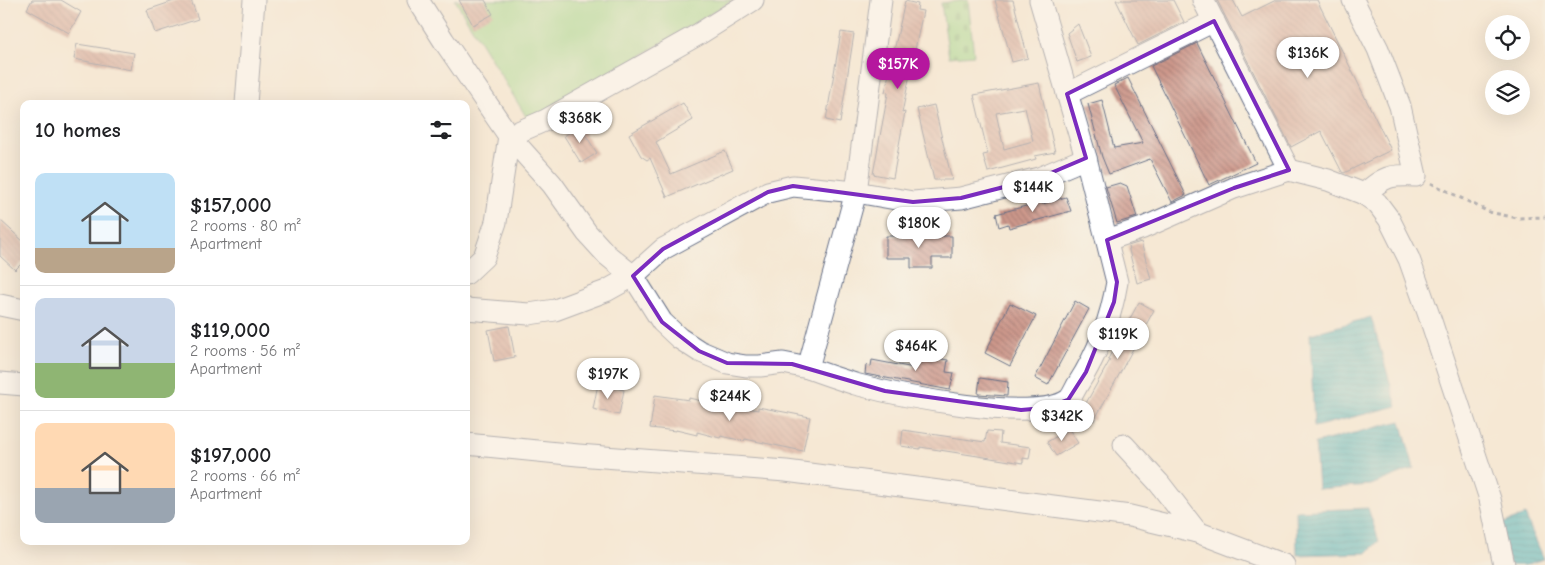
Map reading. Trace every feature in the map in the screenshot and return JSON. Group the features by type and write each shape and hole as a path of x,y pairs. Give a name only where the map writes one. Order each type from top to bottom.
{"street":[{"path":"246,100 254,0"},
{"path":"418,0 444,42 509,136 552,184 587,233 607,255 633,276 662,322 678,338 699,350 727,362 746,366 783,363 808,368 848,382 928,400 1021,410 1045,408 1068,400 1086,372 1102,338 1114,302 1117,282 1086,158 1040,0"},
{"path":"509,136 546,120 699,34 753,0"},
{"path":"808,368 856,192 881,0"},
{"path":"1203,0 1290,170"},
{"path":"1353,0 1378,50 1400,106 1416,176 1396,175 1383,179 1364,194"},
{"path":"1067,94 1214,21"},
{"path":"470,270 484,257 496,222 509,136"},
{"path":"470,309 529,314 555,310 606,291 633,276 663,249 768,192 793,186 856,192 912,202 961,198 1039,178 1086,158"},
{"path":"1107,240 1143,228 1234,188 1290,170 1328,180 1364,194 1377,203 1409,259 1487,490 1504,565"},
{"path":"0,305 20,309"},
{"path":"0,383 20,385"},
{"path":"470,444 578,455 786,471 1130,516 1197,532 1284,565"},
{"path":"1124,445 1159,483 1197,532"}],"path":[{"path":"1416,176 1490,212 1517,218 1545,217"}],"highlighted area":[{"path":"1214,21 1289,170 1234,188 1107,240 1117,282 1114,302 1086,372 1068,400 1045,408 1021,410 885,391 792,364 727,363 699,351 662,322 633,276 663,249 768,192 793,186 913,202 961,198 1039,178 1086,158 1067,94"}],"green space":[{"path":"455,0 733,0 530,123"},
{"path":"968,0 974,55 949,57 941,3"}],"water":[{"path":"1371,317 1397,406 1314,427 1310,334"},
{"path":"1401,421 1414,468 1371,485 1318,489 1315,443"},
{"path":"1368,508 1379,541 1367,553 1297,555 1296,511"},
{"path":"1525,515 1544,559 1525,565 1510,565 1499,525"}],"building":[{"path":"32,0 61,0 81,12 69,33 27,9"},
{"path":"177,0 191,0 198,19 155,33 147,10"},
{"path":"459,0 485,0 493,14 473,25"},
{"path":"995,0 1013,0 1028,58 1012,62"},
{"path":"1116,0 1173,0 1184,22 1138,45"},
{"path":"1217,0 1233,0 1242,17 1276,0 1317,0 1391,150 1344,173 1321,131 1291,147"},
{"path":"905,1 918,4 917,10 923,11 902,113 905,112 893,178 873,174 888,93 885,92"},
{"path":"1078,24 1091,57 1077,62 1067,33"},
{"path":"841,32 854,34 840,123 826,120"},
{"path":"1197,43 1256,163 1209,185 1151,66"},
{"path":"77,44 134,53 131,70 74,59"},
{"path":"1128,78 1186,195 1172,202 1150,159 1109,174 1102,157 1088,104 1102,100 1114,148 1143,143 1114,85"},
{"path":"1039,83 1055,152 1035,156 1036,159 988,172 983,155 988,154 974,95","holes":["1025,108 1033,141 1004,149 996,113"]},
{"path":"683,103 693,120 656,142 671,174 725,151 733,169 667,197 650,158 647,160 641,156 629,134"},
{"path":"934,105 952,180 934,180 917,109"},
{"path":"580,126 597,153 581,163 564,136"},
{"path":"1120,183 1127,186 1137,217 1117,223 1106,187"},
{"path":"1066,197 1071,211 1009,228 1008,224 999,227 996,214"},
{"path":"0,220 20,238 20,265 15,270 0,256"},
{"path":"886,236 952,236 952,258 932,258 932,268 911,268 911,258 886,258"},
{"path":"1141,242 1151,279 1137,283 1128,246"},
{"path":"1075,301 1089,309 1048,385 1035,378"},
{"path":"1139,302 1154,310 1094,421 1080,414"},
{"path":"1010,303 1036,316 1010,366 985,353"},
{"path":"509,326 515,357 494,361 488,330"},
{"path":"915,355 948,360 946,372 954,373 950,390 865,374 866,365 871,366 872,360 914,368"},
{"path":"980,378 1008,382 1007,396 978,394"},
{"path":"598,384 624,390 619,415 593,409"},
{"path":"655,395 689,400 689,398 714,404 715,402 758,410 758,407 810,417 803,451 745,439 744,441 721,436 720,438 697,432 697,435 676,430 650,428"},
{"path":"1069,429 1078,443 1056,456 1047,442"},
{"path":"903,430 985,442 987,431 1001,432 1000,443 1031,447 1029,459 1023,458 1023,463 920,447 920,449 901,446"}]}
